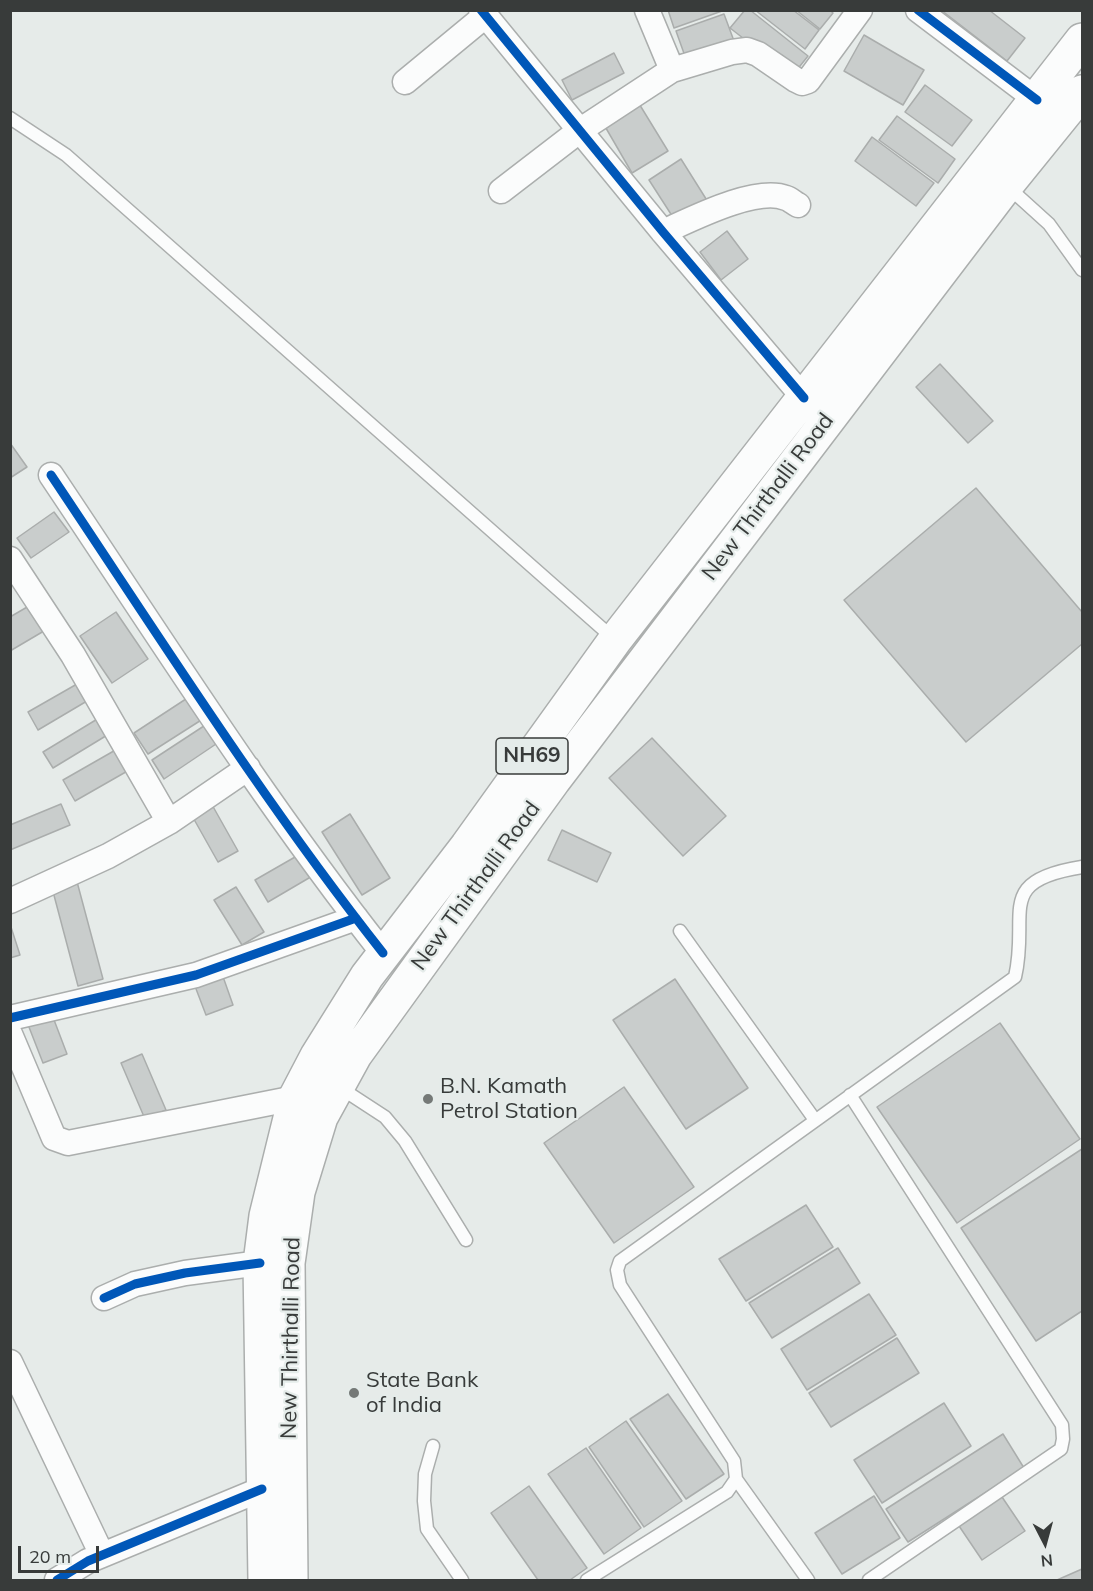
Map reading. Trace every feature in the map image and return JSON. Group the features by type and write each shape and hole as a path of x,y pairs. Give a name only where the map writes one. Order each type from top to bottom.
{"highway":[{"name":"NH69","path":"265,1581 260,1263 266,1216 296,1098 317,1056 383,953 466,846 615,640 1083,40"},
{"name":"New Thirthalli Road","path":"291,1581 288,1484 288,1263 297,1192 321,1117 355,1054 561,770 1006,186 1083,92"},
{"path":"408,921 436,942"}],"street":[{"path":"647,10 672,69"},
{"path":"501,191 579,131 672,69 747,50 758,54 796,80 802,83 808,81 860,10"},
{"path":"918,10 1037,100"},
{"path":"405,82 483,13 663,232 804,398"},
{"path":"663,232 713,210 756,195 784,197 798,205"},
{"path":"51,475 248,768 383,953"},
{"path":"10,559 73,656 169,822"},
{"path":"10,901 108,856 169,822 248,768"},
{"path":"10,1018 196,975 356,918"},
{"path":"10,1034 54,1138 68,1143 296,1098"},
{"path":"104,1298 135,1284 185,1273 260,1263"},
{"path":"10,1362 102,1555"},
{"path":"57,1581 88,1561 262,1488"}],"lane":[{"path":"10,118 66,155 615,640"},
{"path":"1006,186 1048,224 1083,270"},
{"path":"808,1581 736,1479 734,1461 620,1285 617,1270 620,1261 1015,977 1019,959 1019,908 1024,891 1039,878 1058,871 1083,867"},
{"path":"680,931 815,1120"},
{"path":"338,1086 385,1117 405,1141 466,1240"},
{"path":"850,1095 1062,1425 1063,1439 1061,1449 869,1581"},
{"path":"433,1446 425,1474 424,1501 427,1529 462,1581"},
{"path":"587,1581 727,1492 736,1479"}],"building":[{"path":"668,10 721,10 722,11 674,28"},
{"path":"745,10 750,10 808,56 792,76 730,28"},
{"path":"755,10 793,10 819,30 805,49"},
{"path":"796,10 830,10 833,13 820,29"},
{"path":"941,10 989,10 1025,38 1007,61"},
{"path":"724,14 734,41 686,59 676,31"},
{"path":"864,35 924,70 903,105 844,71"},
{"path":"614,53 624,73 572,100 562,80"},
{"path":"925,85 972,120 952,146 905,112"},
{"path":"638,102 668,151 632,173 603,123"},
{"path":"897,116 955,159 938,183 879,140"},
{"path":"872,137 934,183 916,206 855,161"},
{"path":"681,159 708,202 676,222 649,180"},
{"path":"727,231 748,259 721,280 700,252"},
{"path":"940,364 993,421 968,443 916,387"},
{"path":"10,443 27,467 10,478"},
{"path":"976,488 1082,612 1082,644 966,742 844,600"},
{"path":"54,512 69,532 31,558 17,538"},
{"path":"34,603 49,628 10,651 10,617"},
{"path":"116,612 148,659 112,683 80,636"},
{"path":"77,684 87,701 38,730 28,712"},
{"path":"192,695 206,717 148,754 134,733"},
{"path":"99,718 109,734 53,768 43,752"},
{"path":"210,722 222,740 164,779 152,760"},
{"path":"652,738 726,816 683,856 609,778"},
{"path":"119,748 131,769 75,801 63,780"},
{"path":"211,803 238,851 218,862 191,814"},
{"path":"61,804 70,825 10,850 10,825"},
{"path":"350,814 390,878 362,895 322,832"},
{"path":"562,830 611,853 597,882 548,860"},
{"path":"302,853 314,875 268,902 255,880"},
{"path":"76,878 103,979 78,986 51,884"},
{"path":"236,887 264,932 242,945 214,900"},
{"path":"10,924 20,955 10,958"},
{"path":"221,971 233,1005 206,1015 193,981"},
{"path":"675,979 748,1088 686,1129 613,1020"},
{"path":"51,1012 67,1054 43,1063 27,1022"},
{"path":"1000,1023 1080,1139 957,1223 877,1107"},
{"path":"142,1054 166,1110 145,1119 121,1063"},
{"path":"624,1087 694,1187 614,1243 544,1143"},
{"path":"1082,1149 1082,1311 1036,1341 961,1228"},
{"path":"806,1205 833,1247 746,1301 719,1259"},
{"path":"838,1248 860,1283 772,1338 749,1303"},
{"path":"869,1294 896,1335 807,1390 781,1349"},
{"path":"897,1338 919,1373 831,1427 809,1393"},
{"path":"668,1394 724,1474 686,1499 630,1419"},
{"path":"944,1403 971,1446 882,1503 854,1460"},
{"path":"626,1421 682,1501 644,1527 589,1447"},
{"path":"1003,1434 1024,1468 908,1542 886,1509"},
{"path":"586,1448 641,1528 604,1554 548,1474"},
{"path":"529,1486 587,1568 570,1580 538,1580 491,1513"},
{"path":"1000,1494 1025,1531 982,1560 957,1523"},
{"path":"874,1496 900,1538 842,1574 815,1533"},
{"path":"1082,1569 1082,1580 1057,1580"}],"cycle path":[{"path":"481,10 663,232 804,398"},
{"path":"918,10 1037,100"},
{"path":"51,475 254,777 383,953"},
{"path":"10,1018 196,975 356,918"},
{"path":"104,1298 135,1284 185,1273 260,1263"},
{"path":"57,1580 88,1561 262,1489"}],"place":[{"name":"B.N. Kamath Petrol Station","path":"428,1099"},
{"name":"State Bank of India","path":"354,1393"}]}
